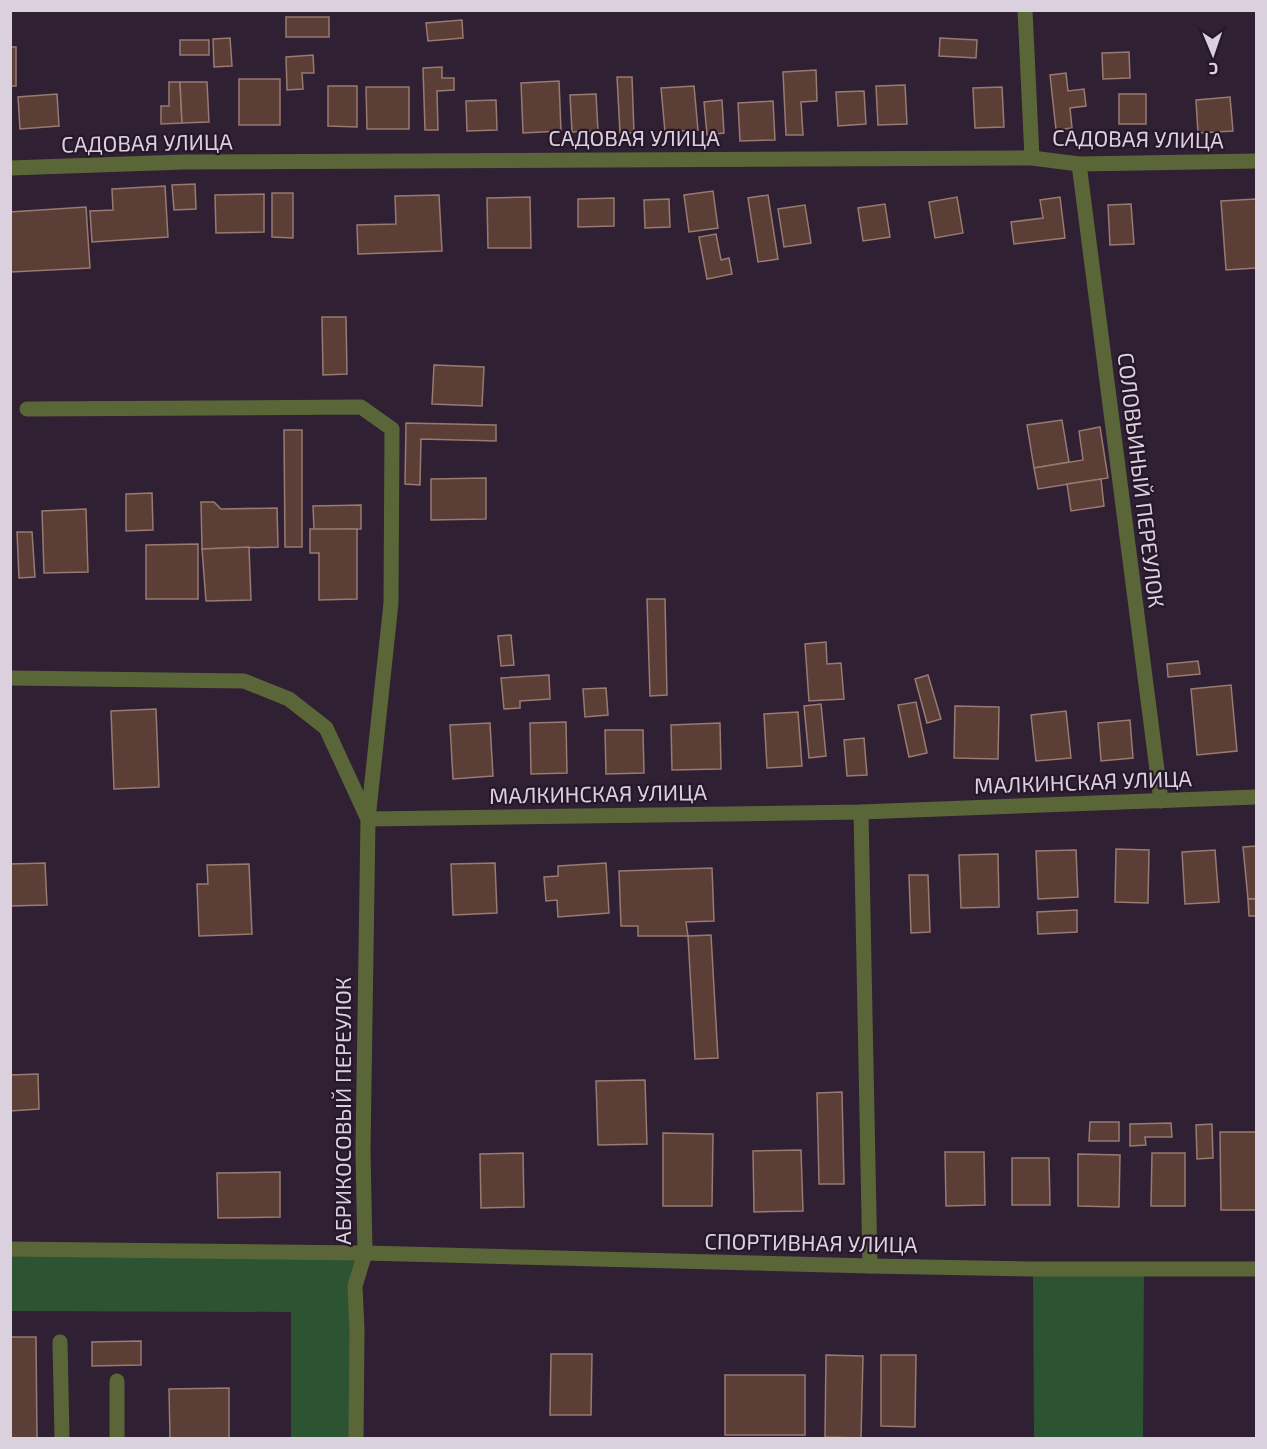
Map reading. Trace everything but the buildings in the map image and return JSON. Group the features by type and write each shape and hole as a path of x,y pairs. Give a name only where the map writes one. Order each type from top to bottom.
{"street":[{"path":"1025,10 1032,158"},
{"name":"САДОВАЯ УЛИЦА","path":"10,168 184,162 1032,158 1079,164 1257,161"},
{"name":"СОЛОВЬИНЫЙ ПЕРЕУЛОК","path":"1079,164 1161,801"},
{"name":"АБРИКОСОВЫЙ ПЕРЕУЛОК","path":"27,409 361,407 392,429 391,603 368,819 363,1151 364,1253 355,1286 356,1438"},
{"path":"10,678 244,681 289,699 326,728 368,819"},
{"name":"МАЛКИНСКАЯ УЛИЦА","path":"368,819 861,812 1257,797"},
{"path":"861,812 870,1266"},
{"name":"СПОРТИВНАЯ УЛИЦА","path":"10,1249 364,1253 1033,1269 1257,1269"},
{"path":"60,1342 62,1438"},
{"path":"117,1381 117,1438"}],"green space":[{"path":"11,1249 365,1253 355,1286 356,1438 291,1438 291,1312 11,1311"},
{"path":"1144,1268 1143,1438 1034,1438 1033,1269"}]}
